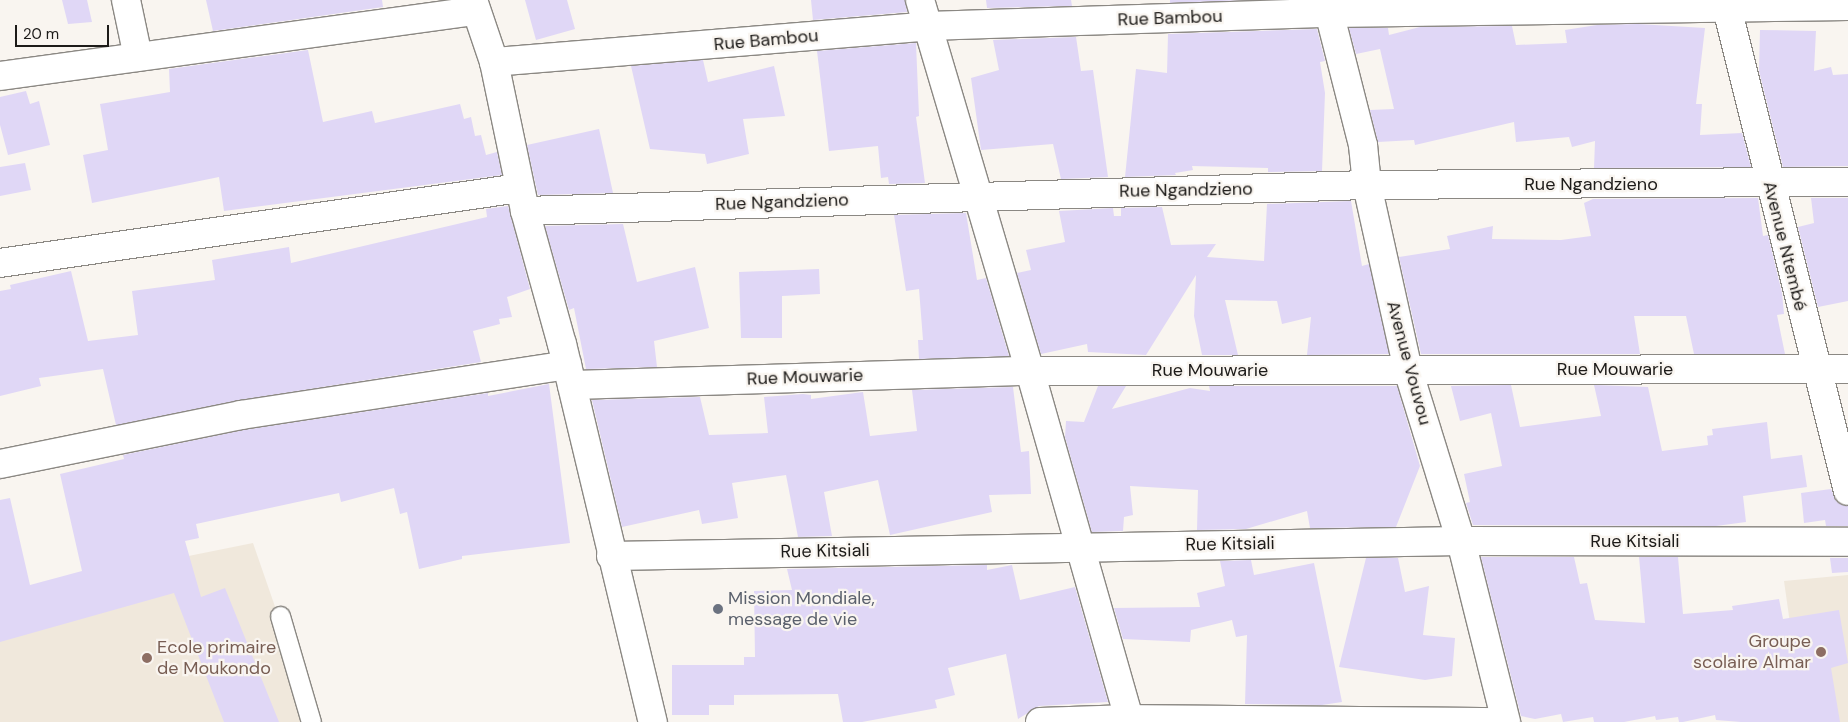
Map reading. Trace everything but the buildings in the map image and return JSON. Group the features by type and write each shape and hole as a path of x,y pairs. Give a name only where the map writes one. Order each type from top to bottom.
{"street":[{"path":"126,0 138,57"},
{"path":"920,0 979,195 1130,721"},
{"name":"Rue Bambou","path":"494,62 928,26 1327,6 1726,4 1848,6"},
{"name":"Avenue Ntembé","path":"1726,4 1848,491"},
{"path":"0,76 474,6 494,62 523,200 569,375 611,556 653,722"},
{"name":"Avenue Vouvou","path":"1327,6 1363,145 1367,186 1408,370 1460,541 1506,722"},
{"name":"Rue Ngandzieno","path":"0,263 523,200 979,195 1367,186 1848,182"},
{"name":"Rue Mouwarie","path":"0,464 240,416 569,375 1030,371 1848,369"},
{"name":"Rue Kitsiali","path":"611,556 1080,546 1460,541 1848,542"},
{"path":"1040,722 1498,722"}],"lane":[{"path":"280,616 311,722"}],"shaded area":[{"name":"Ecole primaire de Moukondo","path":"253,543 315,722 0,722 0,594"},
{"name":"Groupe scolaire Almar","path":"1848,575 1848,722 1804,722 1784,581"}],"place":[{"name":"Mission Mondiale, message de vie","path":"718,609"},
{"name":"Groupe scolaire Almar","path":"1821,652"},
{"name":"Ecole primaire de Moukondo","path":"147,658"}]}
